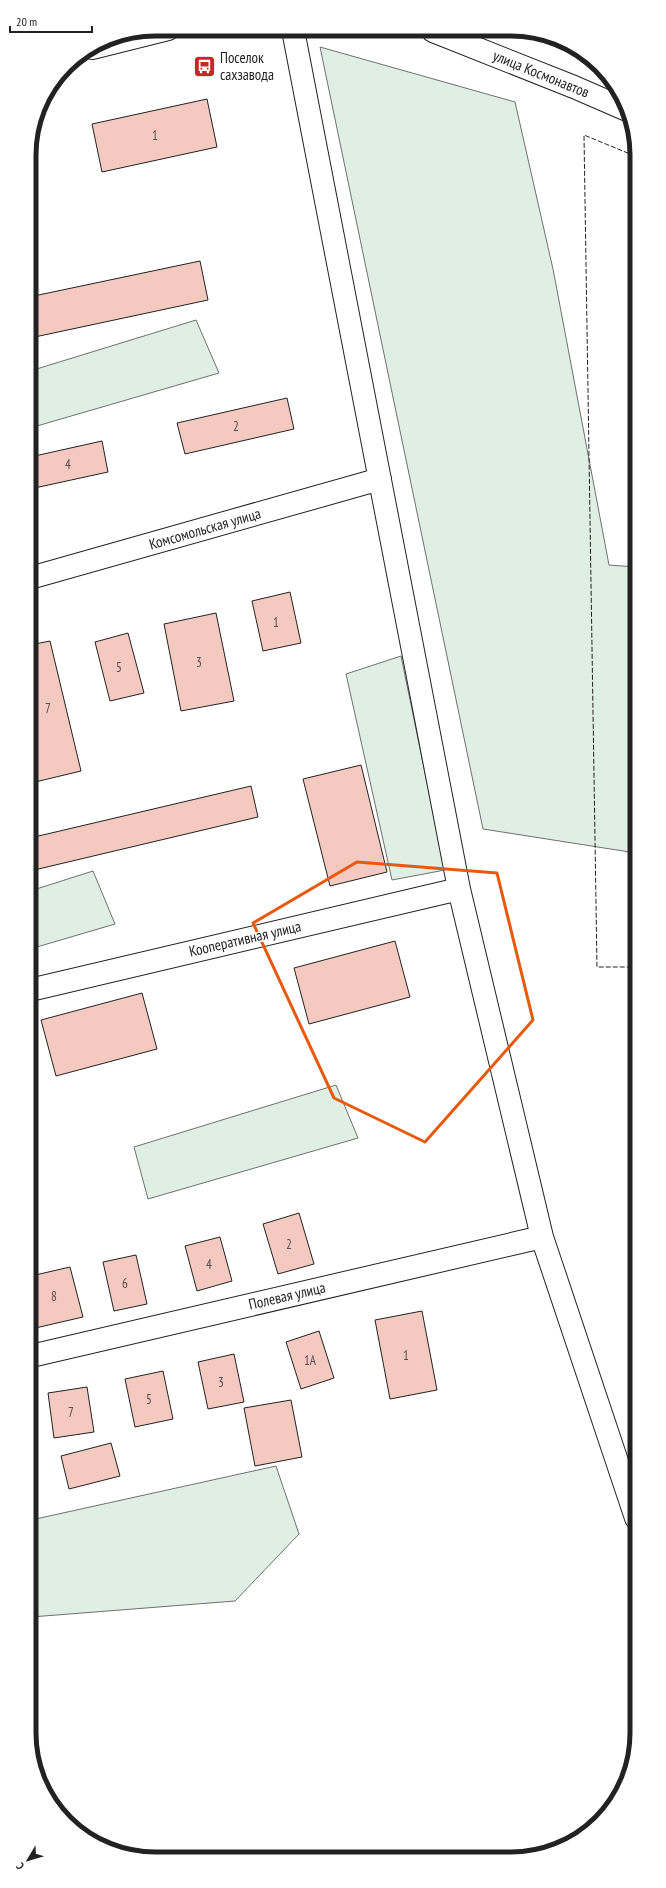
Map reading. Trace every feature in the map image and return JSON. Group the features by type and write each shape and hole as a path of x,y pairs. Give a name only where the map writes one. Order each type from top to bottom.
{"street":[{"path":"294,36 459,889 542,1237 630,1500"},
{"name":"улица Космонавтов","path":"446,36 620,107"},
{"name":"Комсомольская улица","path":"36,576 380,479"},
{"name":"Кооперативная улица","path":"36,989 459,889"},
{"name":"Полевая улица","path":"36,1355 542,1237"}],"highlighted area":[{"path":"357,862 497,873 533,1020 425,1142 334,1098 253,923"}],"green space":[{"path":"320,47 515,102 553,269 609,565 630,567 630,852 483,829"},
{"path":"196,320 219,373 36,426 36,369"},
{"path":"401,656 445,870 392,880 346,674"},
{"path":"93,871 115,924 36,947 36,889"},
{"path":"336,1085 358,1138 148,1199 134,1147"},
{"path":"276,1466 299,1534 235,1601 36,1617 36,1519"}],"building":[{"path":"207,99 217,147 102,172 92,124"},
{"path":"200,261 208,300 36,337 36,296"},
{"path":"287,398 294,429 185,454 177,423"},
{"path":"102,441 108,472 36,488 36,456"},
{"path":"290,592 301,643 263,651 252,601"},
{"path":"216,613 234,701 181,711 164,624"},
{"path":"128,633 144,693 110,701 95,642"},
{"path":"50,641 81,771 36,782 36,644"},
{"path":"361,765 387,872 330,886 303,779"},
{"path":"251,786 258,817 36,870 36,837"},
{"path":"395,941 410,997 309,1024 294,968"},
{"path":"142,993 157,1049 56,1076 41,1020"},
{"path":"299,1213 314,1264 278,1274 263,1224"},
{"path":"220,1237 232,1281 197,1291 185,1246"},
{"path":"136,1255 147,1304 114,1311 103,1262"},
{"path":"70,1267 83,1317 36,1328 36,1275"},
{"path":"422,1311 437,1390 390,1399 375,1320"},
{"path":"319,1331 334,1378 301,1389 286,1342"},
{"path":"234,1354 244,1402 208,1409 198,1362"},
{"path":"163,1371 173,1419 135,1427 125,1379"},
{"path":"87,1387 94,1432 54,1438 48,1393"},
{"path":"291,1400 302,1457 255,1466 244,1408"},
{"path":"111,1443 120,1476 69,1489 61,1456"}],"fence":[{"path":"630,154 584,135 597,967 630,967"}],"place":[{"name":"Поселок сахзавода","path":"205,67"}]}
